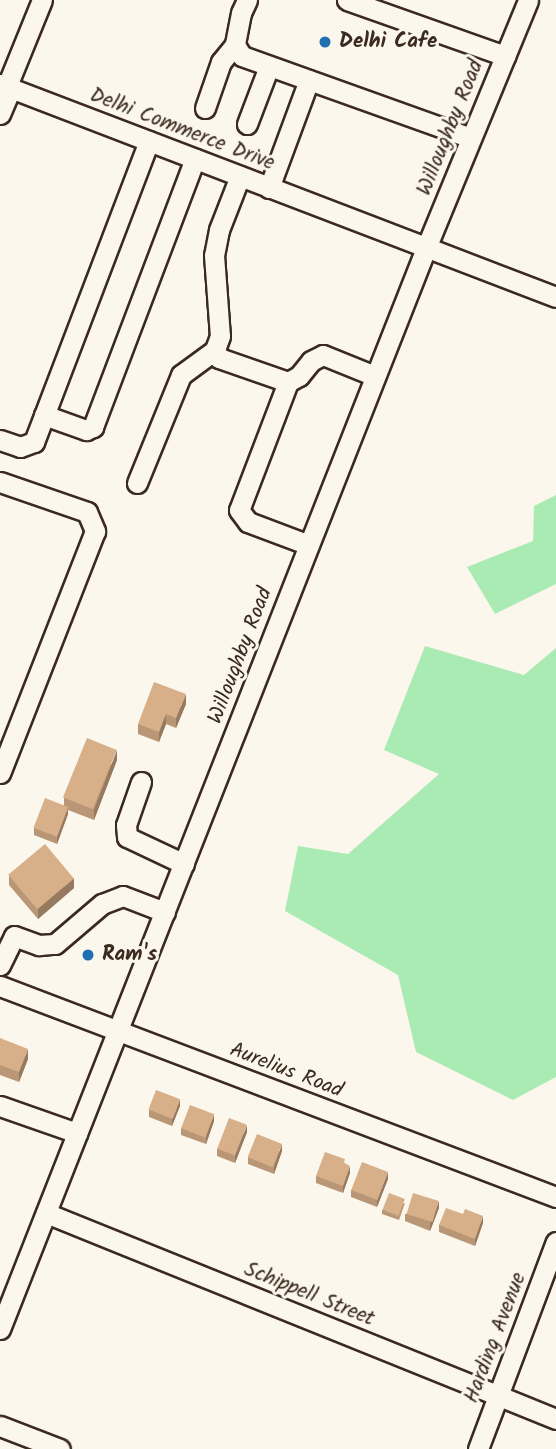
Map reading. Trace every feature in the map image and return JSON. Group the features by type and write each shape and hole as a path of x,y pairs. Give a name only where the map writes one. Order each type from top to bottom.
{"street":[{"path":"0,114 6,86 42,0"},
{"path":"205,108 221,62 235,45 247,0"},
{"path":"347,0 505,56"},
{"name":"Willoughby Road","path":"0,1329 375,376 528,0"},
{"path":"235,45 242,56 471,138"},
{"path":"247,124 269,66"},
{"path":"269,188 309,80"},
{"name":"Delhi Commerce Drive","path":"6,86 556,297"},
{"path":"0,440 20,447 34,442 149,141"},
{"path":"44,415 86,430 93,427 195,159"},
{"path":"137,483 181,375 215,350 220,336 214,255 219,230 240,176"},
{"path":"215,350 219,358 288,382"},
{"path":"309,545 248,522 239,510 288,382 299,376 311,361 323,355 375,376"},
{"path":"0,482 87,512 95,531 0,773"},
{"path":"141,782 126,825 127,837 184,864"},
{"path":"0,965 14,936 38,945 55,944 102,904 123,896 165,912"},
{"name":"Aurelius Road","path":"0,986 556,1196"},
{"path":"0,1106 78,1133"},
{"name":"Schippell Street","path":"46,1213 556,1419"},
{"name":"Harding Avenue","path":"478,1449 556,1242"},
{"path":"0,1426 60,1449"}],"green space":[{"path":"556,495 556,584 495,614 467,567 533,541 534,506"},
{"path":"425,646 524,675 556,648 556,1077 513,1100 416,1052 398,975 285,911 298,846 348,854 439,774 384,750"}],"building":[{"path":"154,682 186,694 176,718 166,714 159,732 138,724"},
{"path":"87,738 117,750 93,809 63,797"},
{"path":"45,798 68,807 57,837 34,828"},
{"path":"45,844 74,878 37,909 8,875"},
{"path":"0,1038 28,1049 19,1072 0,1065"},
{"path":"156,1090 180,1099 173,1119 148,1110"},
{"path":"190,1105 214,1114 205,1138 181,1128"},
{"path":"229,1118 247,1125 235,1156 217,1149"},
{"path":"257,1134 282,1144 273,1167 248,1157"},
{"path":"325,1152 345,1159 344,1163 350,1166 343,1186 316,1176"},
{"path":"362,1162 388,1172 377,1200 351,1190"},
{"path":"389,1193 405,1199 398,1216 383,1210"},
{"path":"413,1193 439,1201 432,1222 407,1214"},
{"path":"446,1208 463,1214 465,1209 483,1216 475,1239 439,1225"}],"place":[{"name":"Delhi Cafe","path":"325,42"},
{"name":"Ram's","path":"88,955"}]}
